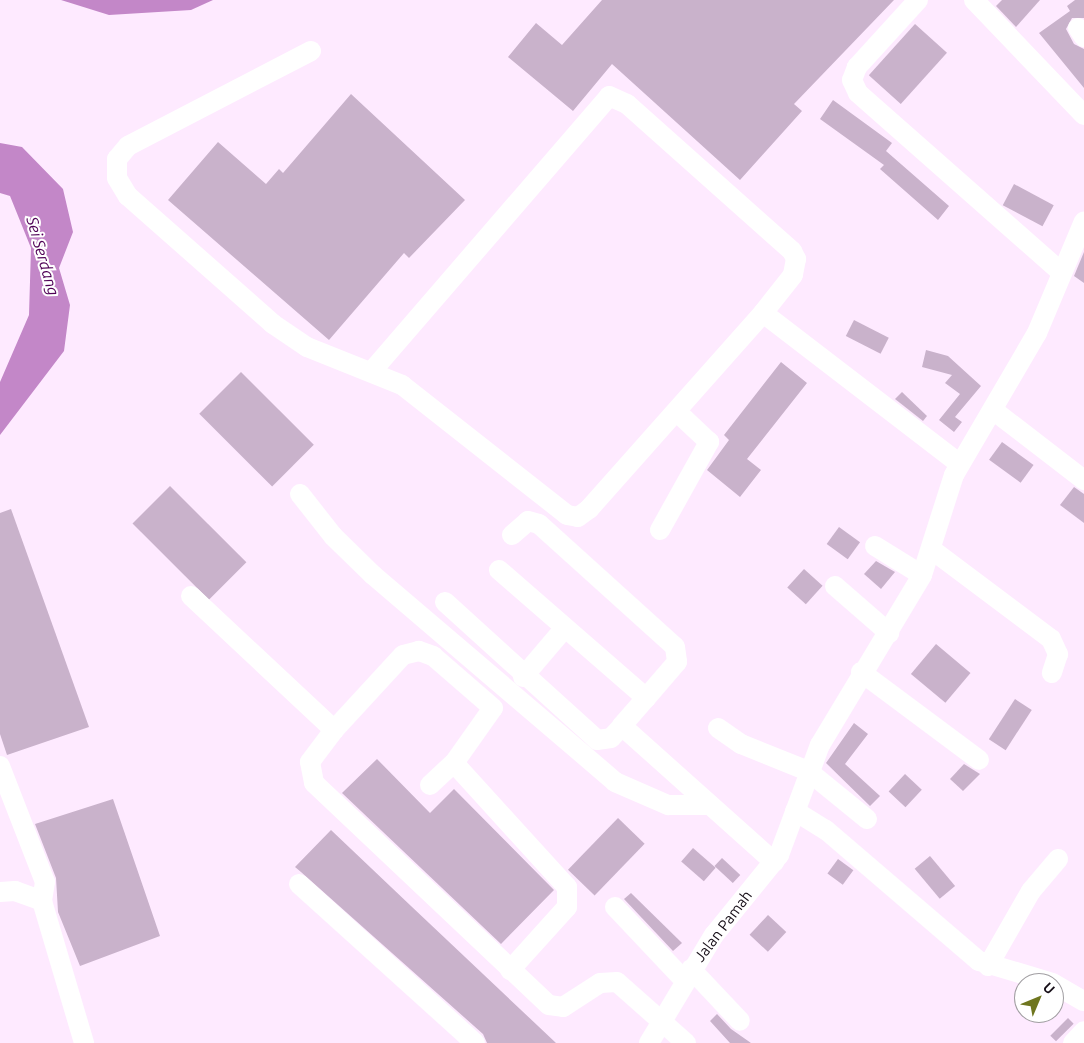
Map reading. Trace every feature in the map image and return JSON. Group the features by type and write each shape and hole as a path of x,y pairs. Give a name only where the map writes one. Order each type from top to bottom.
{"street":[{"path":"918,0 857,67 852,80 858,93 1062,273"},
{"path":"974,0 1084,115"},
{"path":"310,51 128,146 118,159 117,178 128,196 273,324 307,347 372,371 402,385 567,515 578,517 677,412 763,313 793,275 796,259 792,251 627,104 609,96 372,371"},
{"name":"Jalan Pamah","path":"649,1043 688,974 774,862 795,811 808,771 861,672 889,633 922,576 960,464 1037,334 1062,273 1078,252 1084,221"},
{"path":"763,313 960,464"},
{"path":"993,410 1084,480"},
{"path":"660,530 709,442 677,412"},
{"path":"300,494 333,536 373,575 615,782 668,805 710,805"},
{"path":"445,602 523,677 597,740 612,738 677,662 675,646 539,524 528,520 512,535"},
{"path":"875,546 922,576"},
{"path":"931,549 1051,639 1058,654 1052,673"},
{"path":"499,570 563,630 646,698"},
{"path":"835,586 889,633"},
{"path":"191,596 334,730"},
{"path":"523,677 563,630"},
{"path":"430,785 454,763 493,708 433,656 419,651 402,655 334,730 310,762 314,783 510,970 556,1007 609,980 665,1014 700,1043"},
{"path":"861,672 979,760"},
{"path":"622,726 774,862"},
{"path":"718,728 741,744 808,771 867,819"},
{"path":"454,763 568,887 567,907 510,970"},
{"path":"0,766 46,882 42,901 84,1043"},
{"path":"795,811 819,825 988,966 1024,973"},
{"path":"988,966 1031,891 1058,859"},
{"path":"299,884 475,1043"},
{"path":"0,892 16,891 42,901"},
{"path":"615,907 740,1021"},
{"path":"1064,989 1084,1000"},
{"path":"665,1014 686,1043"},
{"path":"1073,1043 1084,1031"}],"water":[{"path":"61,0 213,0 191,10 109,15"},
{"name":"Sei Serdang","path":"0,143 22,147 63,189 73,232 59,268 70,305 64,351 0,435 0,382 29,315 31,248 10,196 0,193"}],"building":[{"path":"602,0 894,0 794,104 802,111 740,180 612,64 573,111 508,57 536,23 562,45"},
{"path":"1002,0 1040,0 1016,27 996,6"},
{"path":"1075,0 1084,0 1084,18 1072,18 1066,29 1074,44 1084,49 1084,88 1039,33 1070,11 1067,6"},
{"path":"915,24 947,53 901,104 869,75"},
{"path":"351,94 465,200 409,258 404,253 329,340 168,200 218,142 266,184 279,169 283,173"},
{"path":"833,100 892,143 886,151 949,206 938,220 880,169 884,165 820,119"},
{"path":"1014,184 1054,205 1042,226 1003,205"},
{"path":"1084,252 1084,283 1074,276"},
{"path":"854,320 889,338 881,354 846,336"},
{"path":"926,350 948,356 981,386 955,417 962,422 954,432 939,420 960,394 945,383 952,375 922,367"},
{"path":"781,362 807,383 747,459 761,470 740,497 707,470 729,440 724,435"},
{"path":"241,372 314,445 272,487 199,414"},
{"path":"902,392 927,416 923,421 895,399"},
{"path":"1002,442 1034,465 1021,483 989,460"},
{"path":"170,486 246,562 209,600 133,523"},
{"path":"1074,487 1084,494 1084,523 1060,505"},
{"path":"11,509 89,727 7,755 0,734 0,513"},
{"path":"839,527 860,542 848,559 827,544"},
{"path":"876,561 895,572 881,589 864,574"},
{"path":"804,569 823,586 806,604 787,588"},
{"path":"936,644 970,673 945,703 911,674"},
{"path":"1015,699 1032,710 1006,750 989,739"},
{"path":"854,723 868,734 845,764 880,796 870,806 826,763"},
{"path":"377,759 430,813 454,789 554,890 501,944 342,793"},
{"path":"964,764 980,774 963,791 950,779"},
{"path":"905,774 922,790 905,807 889,792"},
{"path":"113,799 160,936 80,966 58,912 56,878 35,824"},
{"path":"618,818 645,844 595,895 568,870"},
{"path":"331,830 556,1043 487,1043 483,1034 295,867"},
{"path":"693,848 716,868 704,881 681,862"},
{"path":"930,856 955,886 940,899 915,869"},
{"path":"722,858 740,875 733,883 714,866"},
{"path":"838,859 853,870 843,885 827,874"},
{"path":"631,893 682,943 673,951 624,899"},
{"path":"768,915 786,932 768,952 750,935"},
{"path":"717,1014 731,1029 751,1043 730,1043 710,1021"},
{"path":"1068,1018 1074,1024 1056,1041 1050,1036"}]}
